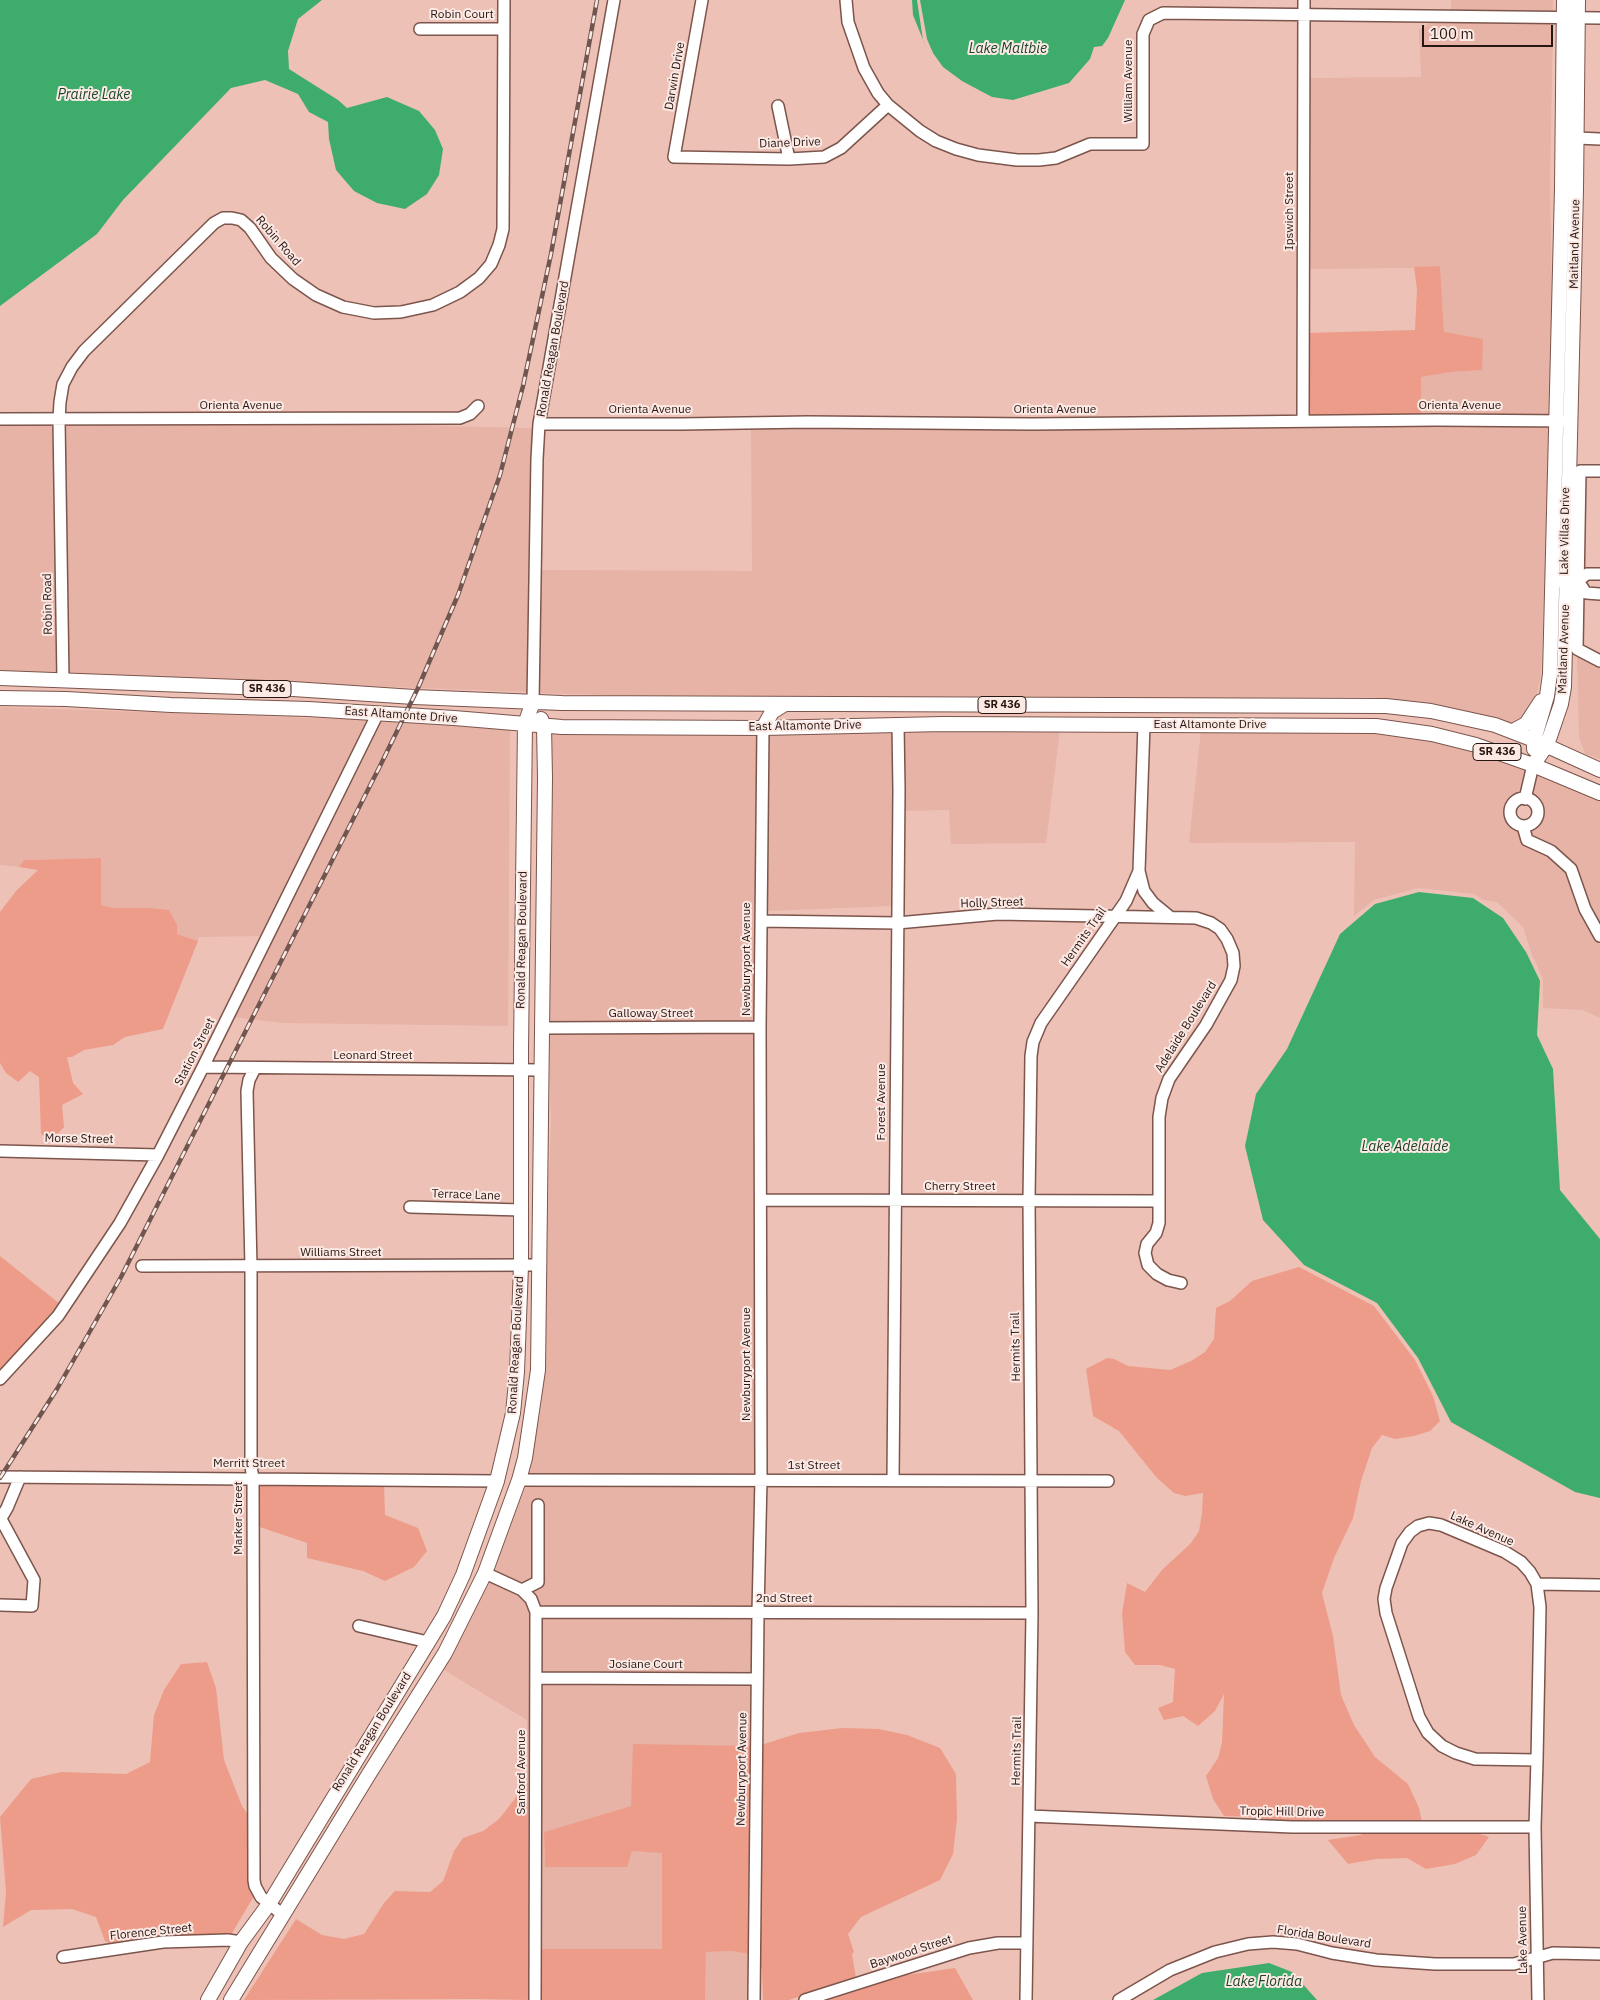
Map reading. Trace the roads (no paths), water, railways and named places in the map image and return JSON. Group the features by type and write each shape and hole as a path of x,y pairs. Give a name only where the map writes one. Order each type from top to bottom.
{"main road":[{"name":"Maitland Avenue","path":"1541,743 1565,581 1556,421 1562,188 1564,0"},
{"name":"Maitland Avenue","path":"1533,765 1541,743 1562,704 1564,687 1565,581 1571,421 1576,189 1578,0"},
{"path":"1513,731 1526,724 1533,714 1542,700 1550,674"},
{"name":"East Altamonte Drive","path":"0,678 533,702 1386,706 1464,717 1513,731"},
{"path":"0,694 14,691 47,690 58,685 63,680"},
{"path":"66,699 75,693 87,691 138,693 148,690 153,685"},
{"path":"223,706 250,688"},
{"path":"267,708 293,690"},
{"name":"East Altamonte Drive","path":"0,698 66,699 378,713 544,726 763,728 898,724 1360,726 1411,730 1476,745 1533,765 1600,793"},
{"name":"Ronald Reagan Boulevard","path":"208,2000 242,1942 269,1904 444,1616 497,1481 514,1413 517,1372 522,1210 521,1071 525,724 533,702"},
{"name":"Ronald Reagan Boulevard","path":"231,2000 445,1653 485,1573 520,1480 530,1431 538,1370 540,1265 544,726 533,702"},
{"path":"763,728 772,712 785,704"},
{"path":"943,724 962,714 968,705"},
{"path":"1122,724 1134,718 1147,705"},
{"path":"1144,724 1154,713 1167,705"},
{"path":"1283,725 1296,717 1300,706"},
{"name":"SR 436","path":"1513,731 1600,770"},
{"path":"497,1481 520,1480"}],"street":[{"name":"Robin Road","path":"63,680 60,402 64,384 84,351 214,223 223,218 241,220 250,228 271,258 293,279 316,295 343,307 374,313 401,312 433,305 460,292 479,278 491,264 500,245 502,228 504,0"},
{"name":"Ronald Reagan Boulevard","path":"533,702 539,424 614,0"},
{"name":"Darwin Drive","path":"674,157 702,0"},
{"path":"846,0 848,22 864,68 878,93 888,105"},
{"name":"Ipswich Street","path":"1303,422 1304,0"},
{"name":"William Avenue","path":"888,105 920,131 936,141 956,149 1000,159 1039,160 1056,158 1090,144 1143,144 1143,34 1149,20 1154,16 1163,14 1304,16"},
{"path":"1304,16 1600,18"},
{"name":"Robin Court","path":"420,29 504,29"},
{"name":"Diane Drive","path":"674,157 814,159 831,155 888,105"},
{"path":"778,106 789,159"},
{"path":"1577,138 1600,138"},
{"path":"1562,188 1576,189"},
{"name":"Orienta Avenue","path":"0,419 460,418 470,414 478,406"},
{"name":"Orienta Avenue","path":"539,424 1571,421"},
{"name":"Lake Villas Drive","path":"1600,471 1580,471 1565,581 1577,649 1600,661"},
{"name":"Lake Villas Drive","path":"1565,581 1587,574 1600,574"},
{"name":"Lake Villas Drive","path":"1565,581 1586,593 1600,594"},
{"name":"Station Street","path":"0,1379 58,1316 120,1223 158,1155 203,1067 378,713"},
{"name":"Forest Avenue","path":"893,1480 898,724"},
{"name":"Hermits Trail","path":"1026,2000 1032,1613 1029,1200 1031,1056 1033,1042 1040,1023 1126,901 1139,871 1144,724"},
{"name":"Newburyport Avenue","path":"754,2000 761,1479 760,1027 763,728"},
{"path":"1525,799 1533,765"},
{"path":"1523,826 1533,823 1538,813 1534,803 1525,799 1515,802 1510,811 1514,821 1523,826 1527,840 1551,851 1571,869 1585,909 1600,936"},
{"path":"1139,871 1144,891 1153,903 1170,917"},
{"name":"Holly Street","path":"761,921 897,922 998,914 1196,918 1211,923 1220,929"},
{"name":"Adelaide Boulevard","path":"1181,1283 1168,1280 1157,1274 1148,1264 1145,1253 1147,1244 1156,1233 1158,1223 1159,1117 1162,1098 1169,1079 1206,1025 1231,980 1234,966 1233,953 1220,929"},
{"name":"Galloway Street","path":"541,1028 760,1027"},
{"name":"Leonard Street","path":"203,1067 542,1070"},
{"name":"Marker Street","path":"255,1068 249,1080 248,1091 251,1267 251,1468 253,1478 254,1880 257,1892 284,1915"},
{"name":"Morse Street","path":"0,1151 158,1155"},
{"name":"Cherry Street","path":"761,1200 1158,1201"},
{"name":"Terrace Lane","path":"410,1207 522,1210"},
{"name":"Williams Street","path":"142,1266 540,1265"},
{"name":"Merritt Street","path":"0,1477 497,1481"},
{"path":"0,1606 32,1606 34,1580 0,1519 7,1508 20,1477"},
{"name":"1st Street","path":"520,1480 1108,1481"},
{"path":"522,1590 538,1582 538,1505"},
{"name":"Lake Avenue","path":"1537,1760 1475,1759 1456,1753 1442,1746 1428,1733 1419,1717 1386,1613 1384,1599 1386,1588 1402,1544 1410,1532 1418,1526 1429,1523 1441,1525 1505,1552 1521,1562 1537,1584 1540,1607 1537,1760 1535,1827 1538,2000"},
{"path":"485,1573 504,1580 522,1590 531,1600 536,1612"},
{"path":"1537,1584 1600,1585"},
{"name":"2nd Street","path":"536,1612 1032,1613"},
{"name":"Sanford Avenue","path":"535,2000 536,1612"},
{"path":"359,1626 428,1642"},
{"name":"Josiane Court","path":"536,1678 757,1679"},
{"name":"Tropic Hill Drive","path":"1029,1816 1292,1827 1535,1827"},
{"name":"Florence Street","path":"63,1957 163,1942 228,1940 242,1942"},
{"name":"Florida Boulevard","path":"1118,2000 1170,1970 1215,1952 1248,1944 1273,1942 1297,1944 1332,1953 1376,1960 1436,1964 1514,1964 1553,1953 1600,1954"},
{"name":"Baywood Street","path":"805,2000 969,1948 998,1943 1027,1944"}],"water":[{"name":"Prairie Lake","path":"0,0 322,0 298,19 288,51 289,69 338,100 347,108 387,97 419,111 435,130 443,149 439,175 427,194 405,209 377,203 354,191 336,170 329,139 328,122 309,112 298,94 265,80 231,88 123,200 97,234 0,306"},
{"path":"912,0 917,0 923,39 913,15"},
{"name":"Lake Maltbie","path":"920,0 1125,0 1108,38 1102,46 1094,47 1090,59 1069,83 1013,100 992,97 962,81 943,67 933,53 927,39"},
{"name":"Lake Adelaide","path":"1419,892 1473,898 1503,918 1526,952 1540,981 1537,1035 1553,1069 1560,1190 1600,1239 1600,1498 1575,1492 1451,1422 1418,1358 1377,1303 1304,1265 1263,1220 1245,1146 1256,1094 1287,1049 1340,934 1375,904"},
{"name":"Lake Florida","path":"1269,1963 1292,1972 1317,2000 1153,2000 1202,1973"}],"railway":[{"path":"0,1478 57,1389 121,1277 381,764 418,688 458,595 500,475 523,386 551,254 597,0"}]}
